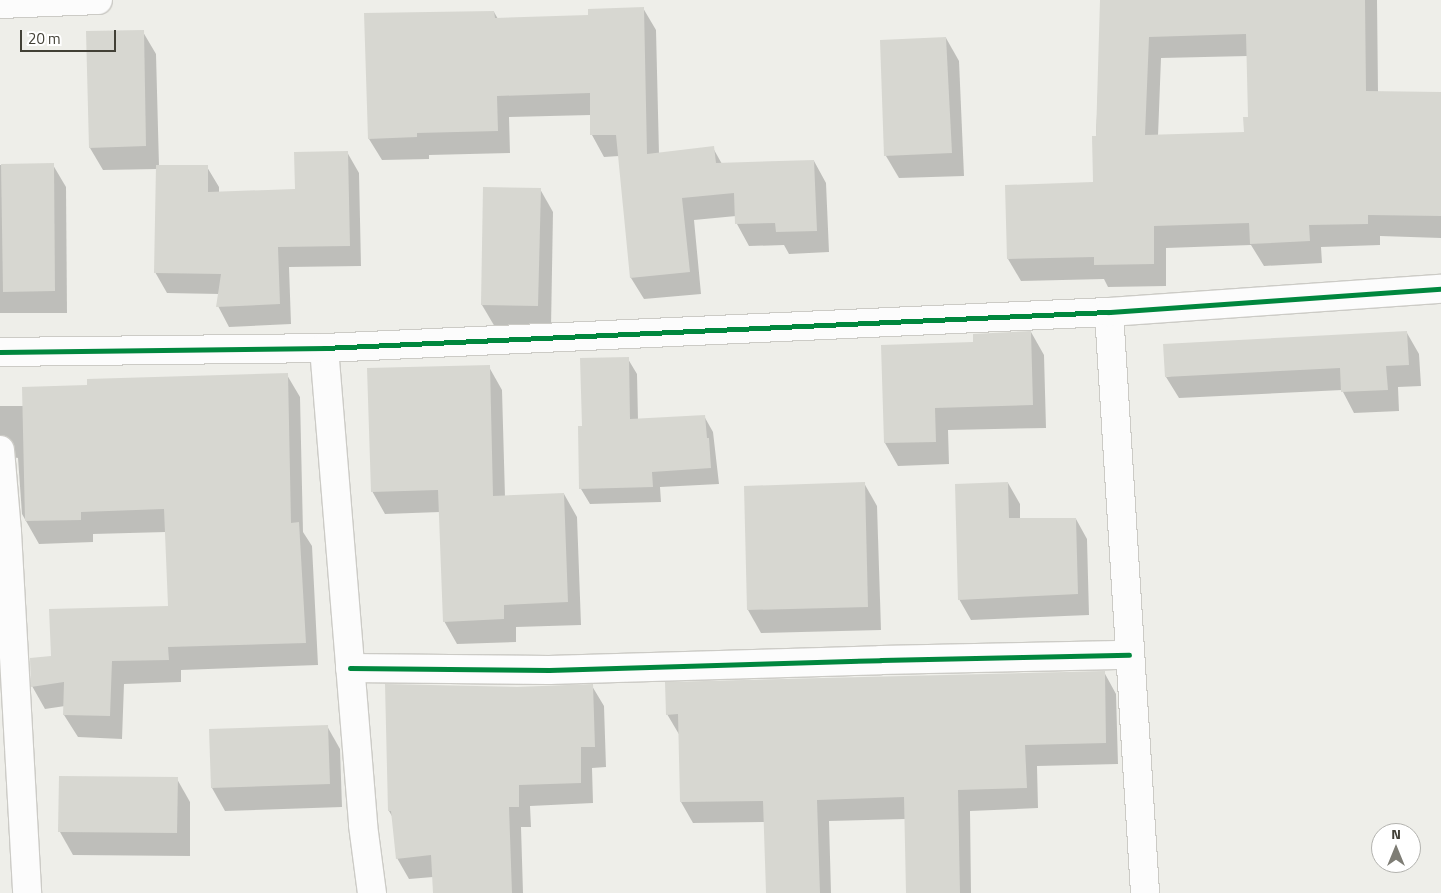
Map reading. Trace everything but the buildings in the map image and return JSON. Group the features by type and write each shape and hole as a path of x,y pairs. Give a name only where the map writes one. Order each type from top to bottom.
{"street":[{"path":"0,4 98,0"},
{"path":"0,352 324,348 1109,312 1441,289"},
{"path":"1109,312 1145,893"},
{"path":"324,348 363,825 372,893"},
{"path":"0,450 7,532 27,893"},
{"path":"350,668 549,670 1129,655"}],"cycle path":[{"path":"0,352 324,348 1109,312 1441,289"},
{"path":"350,668 549,670 1129,655"}]}
